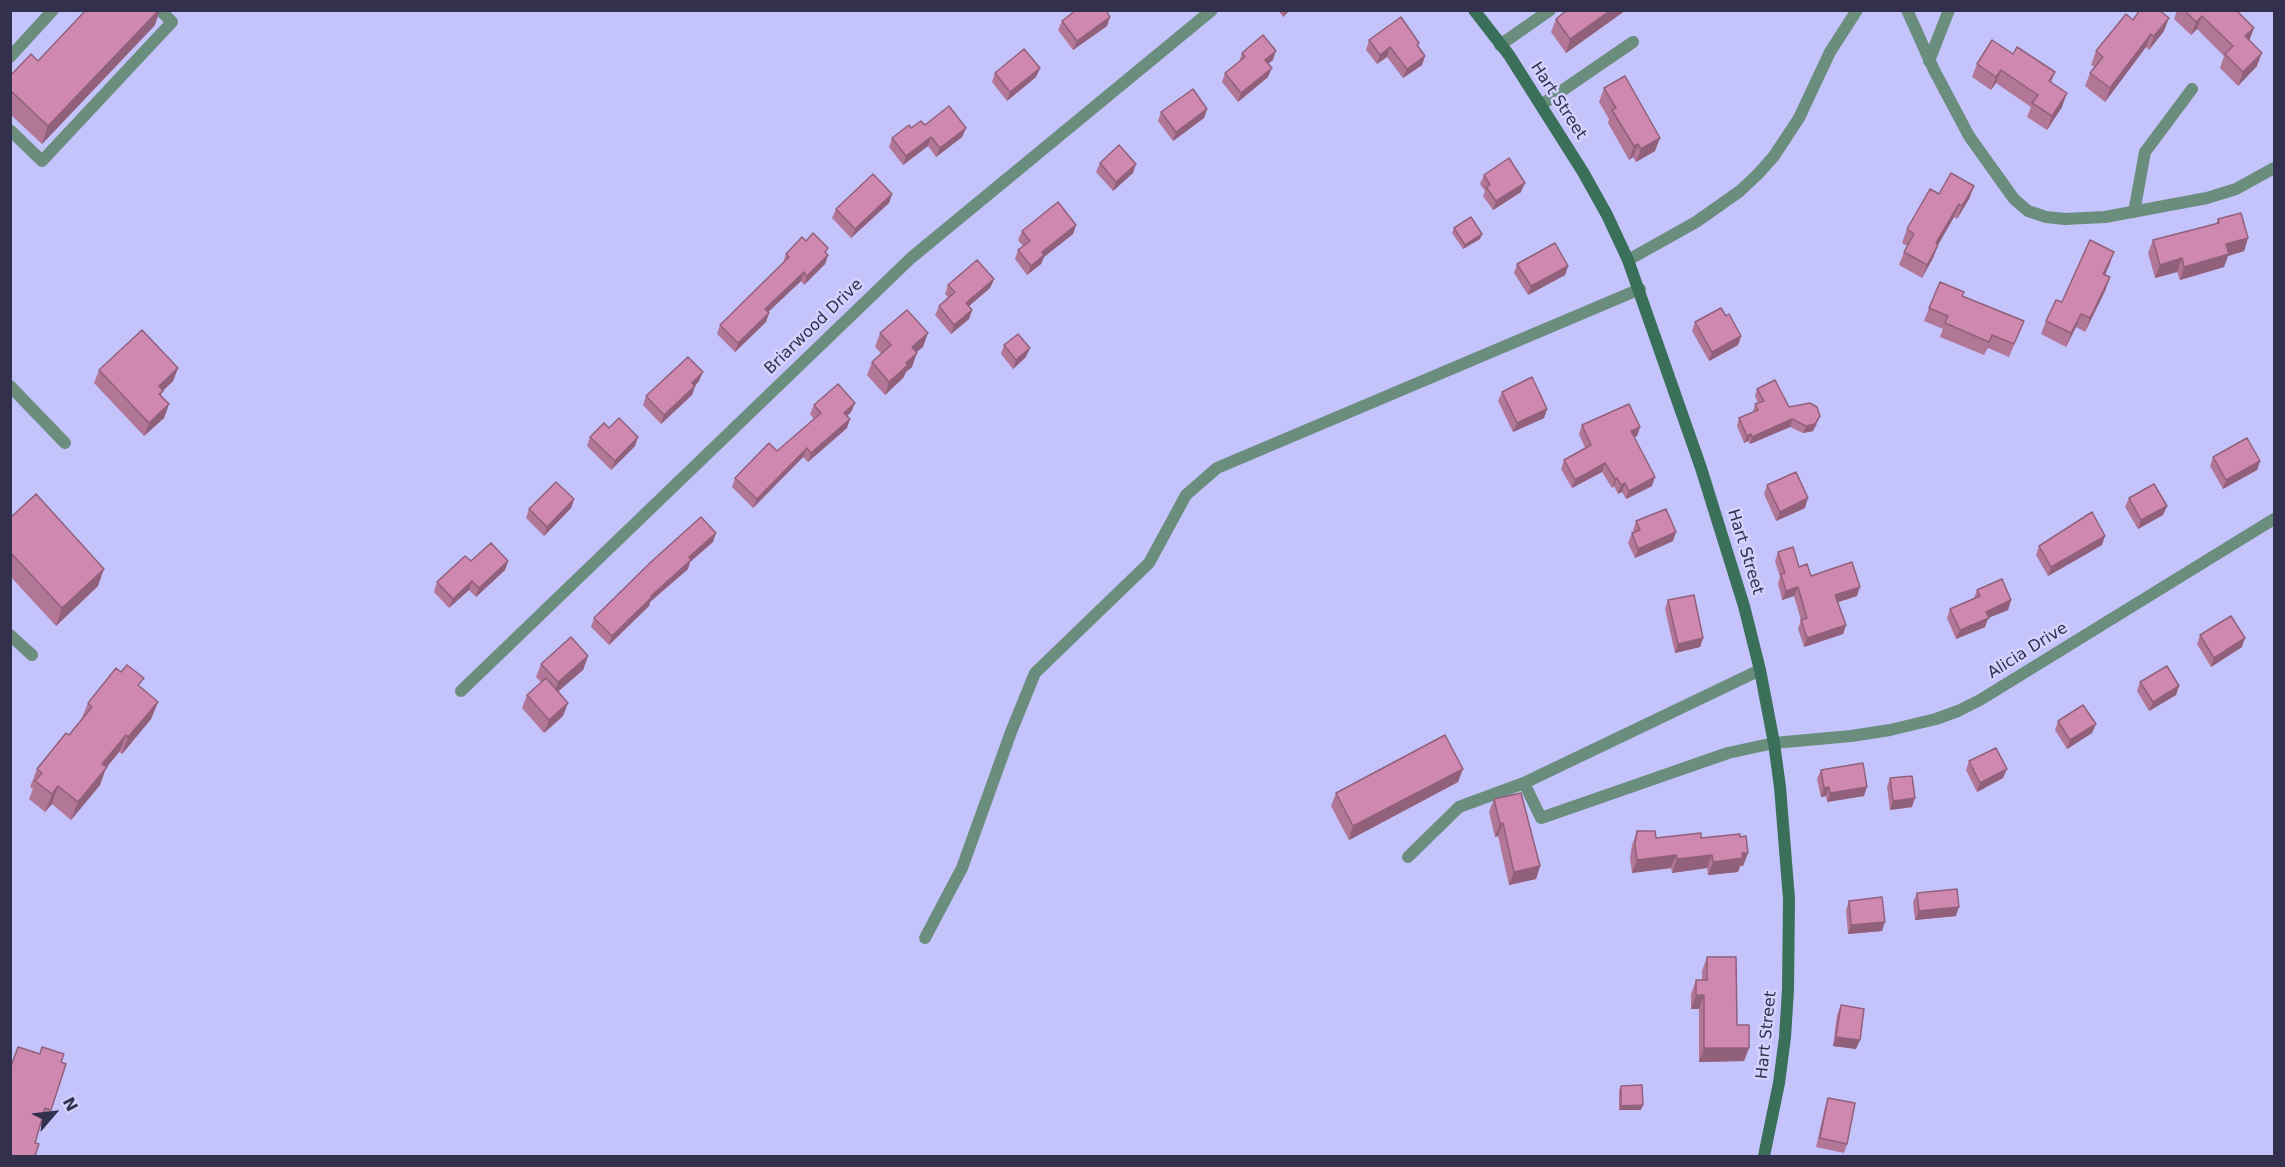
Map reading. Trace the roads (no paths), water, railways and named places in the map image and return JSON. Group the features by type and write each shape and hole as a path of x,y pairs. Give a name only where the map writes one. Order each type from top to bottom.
{"street":[{"path":"10,57 52,10"},
{"path":"10,130 42,161 172,22 160,10"},
{"name":"Briarwood Drive","path":"461,691 911,258 1212,10"},
{"name":"Hart Street","path":"1474,10 1541,105 1602,207 1628,260 1640,289 1731,560 1760,670 1774,743 1787,854 1790,944 1785,1037 1779,1083 1764,1156"},
{"path":"1500,45 1550,10"},
{"path":"1628,260 1696,222 1740,191 1759,173 1774,156 1799,118 1830,52 1857,10"},
{"path":"1907,10 1929,61 1979,152 2014,200 2028,211 2046,217 2074,219 2134,212 2207,198 2236,189 2274,168"},
{"path":"1929,61 1949,10"},
{"path":"1541,105 1633,42"},
{"path":"2134,212 2145,152 2192,89"},
{"path":"925,938 962,868 1011,732 1035,674 1149,564 1186,495 1217,468 1640,289"},
{"path":"10,386 65,443"},
{"name":"Alicia Drive","path":"1524,783 1541,818 1728,753 1774,743 1890,730 1936,719 1980,700 2274,519"},
{"path":"10,635 32,656"},
{"path":"1408,857 1459,807 1524,783 1760,670"}]}
